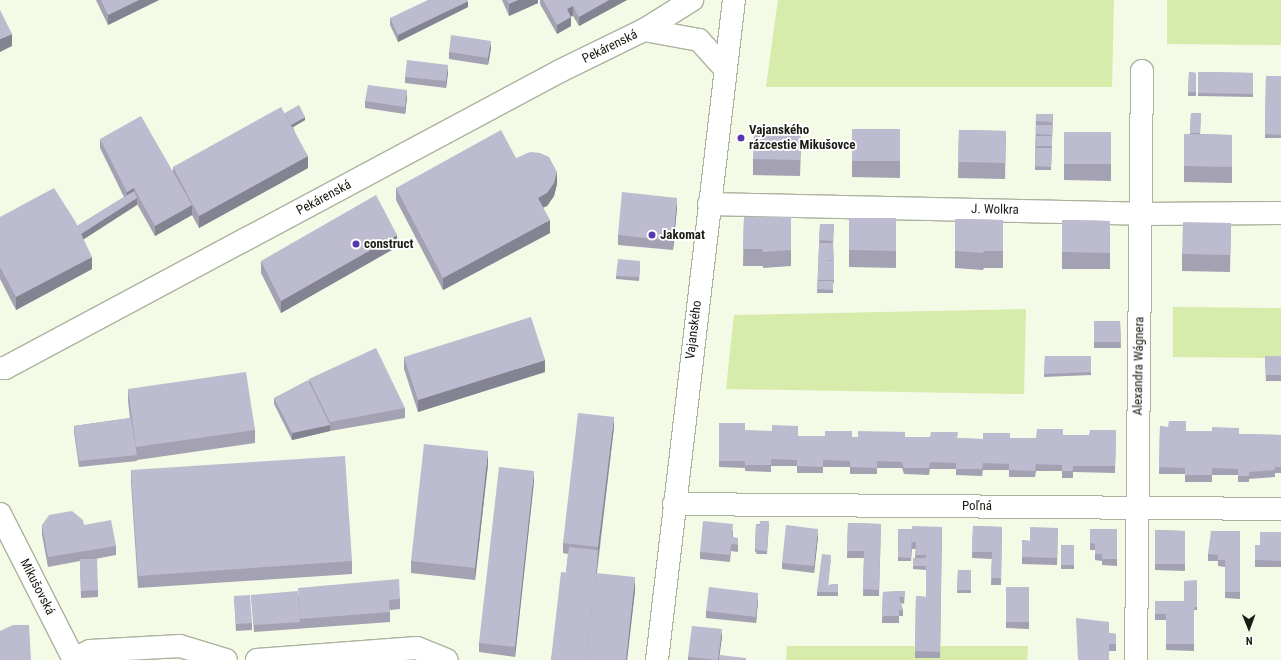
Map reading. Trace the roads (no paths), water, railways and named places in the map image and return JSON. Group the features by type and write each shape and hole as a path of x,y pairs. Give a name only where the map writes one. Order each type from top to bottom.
{"street":[{"name":"Pekárenská","path":"2,370 560,71 644,30 692,0"},
{"name":"Vajanského","path":"657,660 734,0"},
{"name":"Pekárenská","path":"644,30 699,40 725,69"},
{"name":"Alexandra Wágnera","path":"1136,660 1142,214 1142,71"},
{"name":"J. Wolkra","path":"709,204 1142,214 1281,213"},
{"name":"Poľná","path":"674,504 1281,509"},
{"name":"Mikušovská","path":"0,514 74,660"},
{"path":"74,660 90,650 180,646 226,660"},
{"path":"257,660 417,648 447,660"}],"place":[{"name":"Vajanského rázcestie Mikušovce","path":"741,138"},
{"name":"Jakomat","path":"652,235"},
{"name":"construct","path":"356,244"}]}
